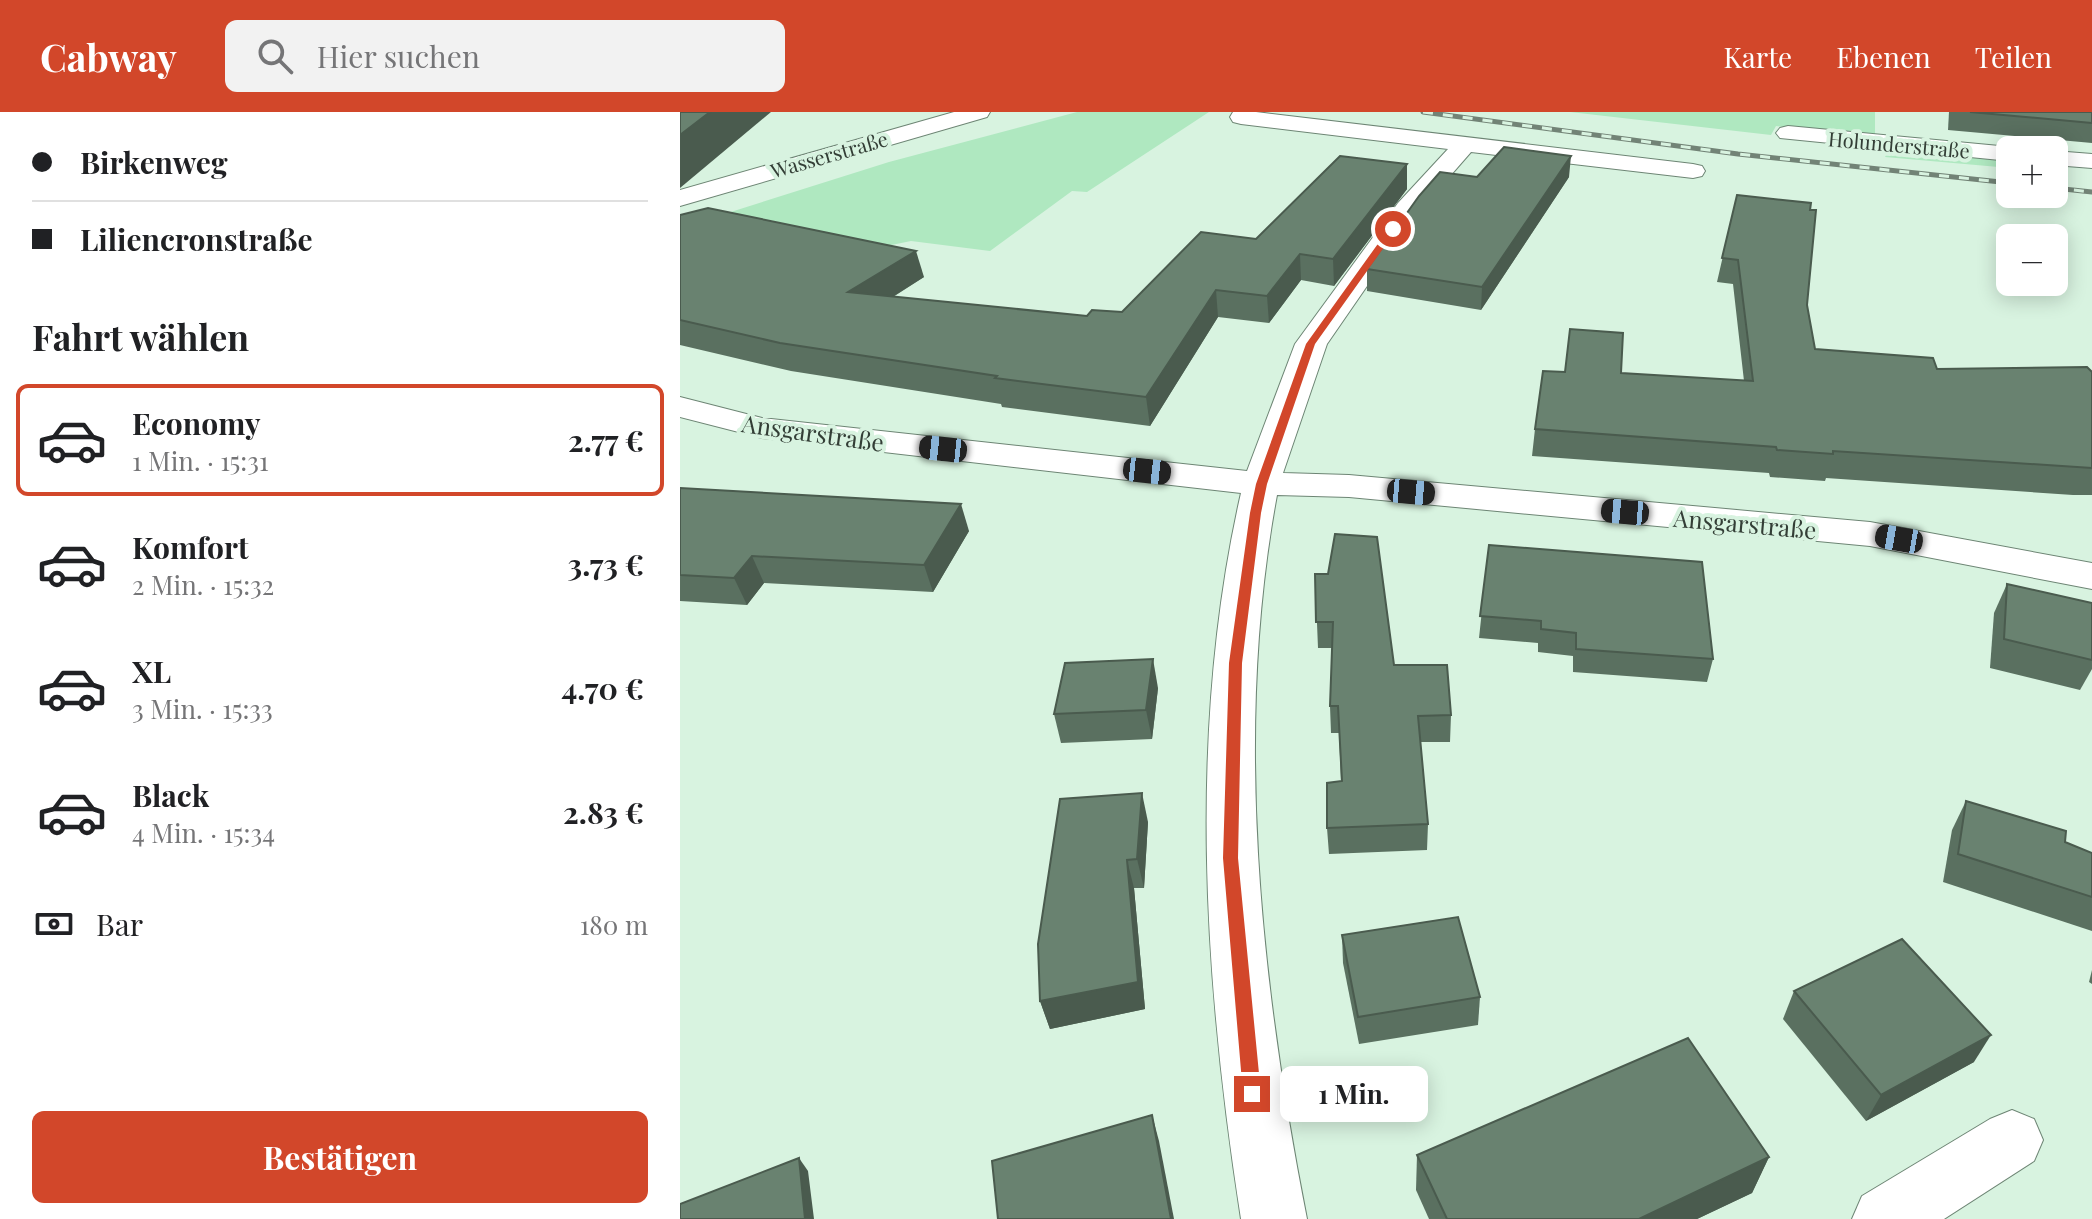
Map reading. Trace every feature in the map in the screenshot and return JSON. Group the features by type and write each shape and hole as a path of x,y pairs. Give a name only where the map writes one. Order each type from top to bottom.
{"street":[{"name":"Wasserstraße","path":"680,198 979,112"},
{"path":"1241,117 1693,171"},
{"name":"Holunderstraße","path":"1788,133 1996,153"},
{"path":"1274,1219 1252,1094 1231,858 1236,663 1261,484 1311,344 1407,209 1465,144"},
{"path":"2068,159 2092,161"},
{"name":"Ansgarstraße","path":"680,407 762,428 1261,484 1349,486 1870,534 2092,576"},
{"path":"1885,1219 2012,1140"}],"green space":[{"path":"1077,112 1209,112 1087,192 1072,191 990,251 911,241 680,288 680,228 889,162"},
{"path":"1570,112 1875,112 1875,137 1776,126 1771,135"},
{"path":"1890,149 1996,158 1996,167 1885,157"}],"building":[{"path":"680,112 710,112 680,135"},
{"path":"1970,112 2092,112 2092,123"},
{"path":"1504,147 1571,156 1482,287 1367,269 1440,172 1477,177"},
{"path":"1340,156 1407,164 1333,259 1300,254 1267,296 1216,290 1146,397 995,378 997,376 780,343 680,320 680,215 708,208 916,251 848,292 1087,316 1092,310 1122,312 1201,232 1256,239"},
{"path":"1737,195 1811,203 1810,210 1816,210 1807,305 1815,349 1933,358 1937,369 2087,367 2092,372 2092,468 1833,451 1833,454 1535,429 1543,371 1565,372 1570,329 1623,333 1621,373 1753,381 1738,260 1722,258"},
{"path":"680,488 961,504 924,565 752,556 734,578 680,575"},
{"path":"1335,534 1377,537 1394,665 1447,665 1451,715 1418,716 1428,824 1327,828 1327,783 1342,781 1338,706 1330,706 1333,622 1316,622 1315,574 1328,574"},
{"path":"1489,545 1702,562 1713,659 1576,649 1576,633 1541,629 1541,621 1480,616"},
{"path":"2007,584 2092,603 2092,660 2004,639"},
{"path":"1153,659 1146,710 1054,714 1065,663"},
{"path":"1142,793 1137,859 1127,860 1138,982 1040,1001 1038,944 1060,799"},
{"path":"1966,801 2066,831 2065,842 2092,853 2092,897 1958,854"},
{"path":"1458,917 1480,997 1358,1017 1342,935"},
{"path":"1902,939 1991,1035 1881,1095 1794,991"},
{"path":"1688,1038 1769,1157 1639,1219 1447,1219 1417,1155"},
{"path":"1152,1115 1171,1219 998,1219 992,1161"},
{"path":"799,1158 805,1219 680,1219 680,1204"}],"railway":[{"path":"1423,112 1738,154 1996,182"},
{"path":"2068,189 2092,192"}],"route":[{"path":"1252,1094 1231,858 1236,663 1255,513 1261,484 1311,344 1328,315 1393,229"}]}
